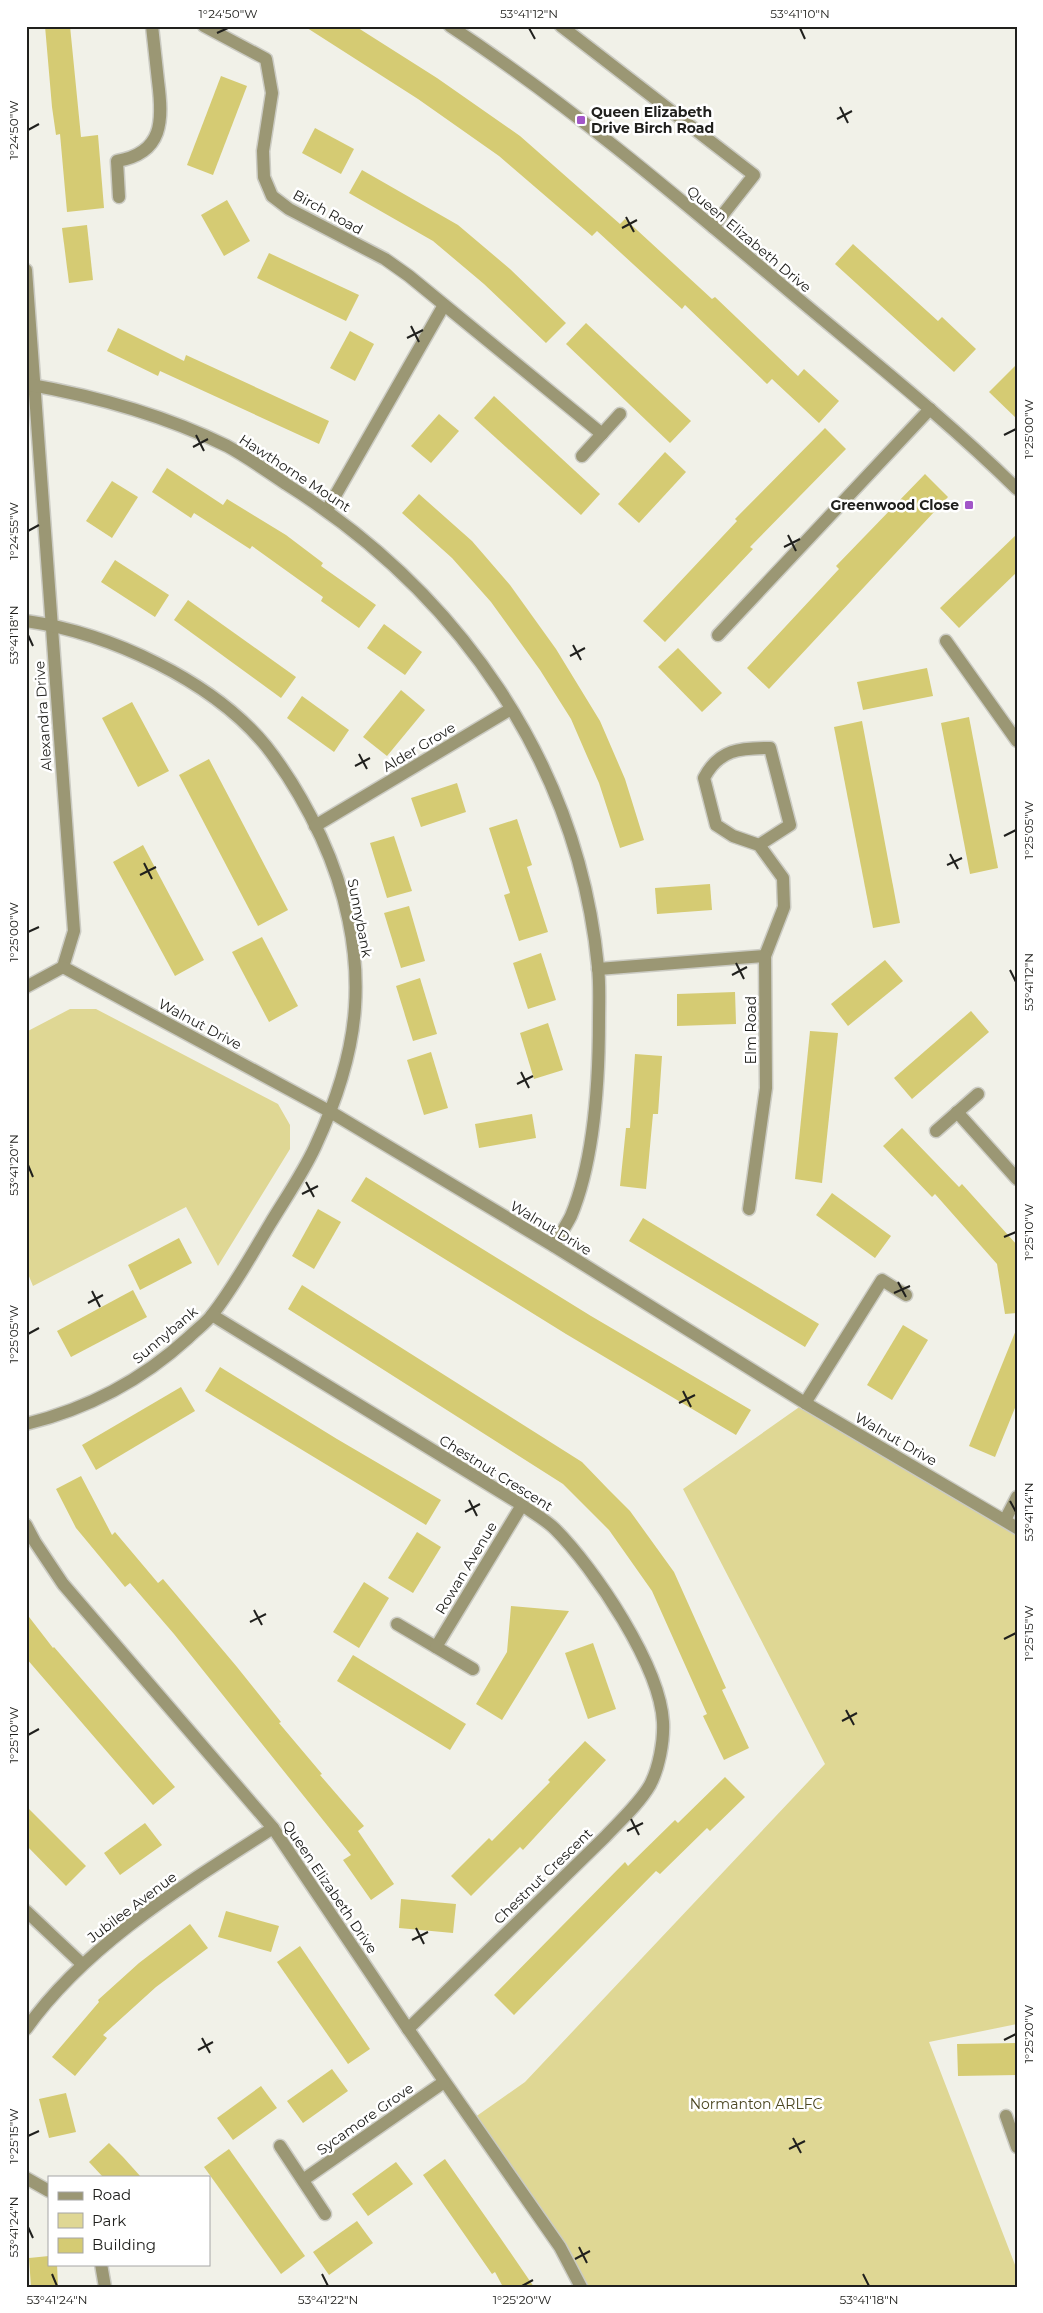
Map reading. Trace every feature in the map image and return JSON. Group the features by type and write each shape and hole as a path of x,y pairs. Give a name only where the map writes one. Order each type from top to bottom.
{"street":[{"path":"119,197 116,161 132,159 146,150 155,138 161,124 161,104 152,26"},
{"name":"Birch Road","path":"204,26 266,59 272,93 263,151 264,177 272,196 289,209 385,258 602,434"},
{"name":"Queen Elizabeth Drive","path":"450,26 542,91 713,227 930,409 1017,489"},
{"path":"561,26 754,175 713,227"},
{"name":"Alexandra Drive","path":"26,270 30,385 52,625 74,931 63,967"},
{"path":"328,510 444,304"},
{"name":"Hawthorne Mount","path":"30,385 94,398 150,415 227,447 328,510 380,551 434,604 481,661 511,709 534,748 557,799 574,850 590,916 598,969 599,1050 594,1115 583,1173 571,1216 554,1246"},
{"path":"718,636 930,409"},
{"path":"582,456 620,414"},
{"name":"Sunnybank","path":"26,621 52,625 141,654 187,680 226,708 264,744 293,784 316,826 335,869 346,908 354,954 355,1006 346,1061 315,1148 212,1315 147,1373 113,1392 77,1408 26,1424"},
{"path":"946,641 1017,741"},
{"name":"Alder Grove","path":"316,826 511,709"},
{"path":"598,969 766,956 784,907 783,878 759,845 733,836 716,826 704,778 712,762 741,748 770,748 790,825 759,845"},
{"name":"Elm Road","path":"749,1209 766,1088 766,956"},
{"path":"26,986 63,967"},
{"name":"Walnut Drive","path":"63,967 329,1111 554,1246 805,1403 1017,1528"},
{"path":"936,1131 978,1094"},
{"path":"958,1112 1017,1179"},
{"path":"805,1403 882,1280 906,1295"},
{"name":"Chestnut Crescent","path":"212,1315 522,1505 554,1527 582,1558 613,1603 638,1649 654,1686 663,1722 660,1753 650,1785 629,1812 408,2029"},
{"path":"1005,1520 1017,1498"},
{"name":"Rowan Avenue","path":"436,1647 522,1505"},
{"name":"Queen Elizabeth Drive","path":"26,1525 34,1542 63,1584 273,1828 444,2082 560,2247 580,2287"},
{"path":"397,1624 473,1669"},
{"name":"Jubilee Avenue","path":"26,2029 82,1964 198,1876 273,1828"},
{"path":"26,1911 82,1964"},
{"name":"Sycamore Grove","path":"302,2180 444,2082"},
{"path":"1006,2116 1017,2147"},
{"path":"280,2146 325,2214"},
{"path":"26,2178 48,2190"},
{"path":"101,2266 105,2287"}],"green space":[{"path":"70,1009 96,1009 278,1104 290,1125 290,1149 218,1266 186,1207 33,1286 26,1269 26,1032"},
{"name":"Normanton ARLFC","path":"805,1403 1017,1528 1017,2024 929,2042 1017,2270 1017,2287 581,2287 471,2120 525,2082 825,1764 683,1489"}],"building":[{"path":"45,26 70,26 81,137 98,135 104,208 67,212 60,134 56,135 52,107"},
{"path":"304,26 355,26 437,78 520,136 620,224 625,219 712,299 715,297 798,376 804,369 839,401 819,423 772,379 767,384 685,305 682,309 597,231 592,236 499,156 418,99"},
{"path":"221,76 247,86 213,175 187,165"},
{"path":"315,128 354,149 341,174 302,153"},
{"path":"362,170 458,225 510,269 566,323 546,343 484,284 433,241 349,193"},
{"path":"227,200 250,241 224,256 201,215"},
{"path":"87,225 93,280 69,283 62,228"},
{"path":"853,244 938,321 942,317 976,349 954,372 835,264"},
{"path":"269,253 359,295 346,321 257,278"},
{"path":"586,323 691,421 670,443 566,344"},
{"path":"118,328 184,361 186,355 329,421 319,444 160,371 158,376 107,351"},
{"path":"350,331 374,344 355,381 330,368"},
{"path":"1017,364 1017,419 989,392"},
{"path":"494,396 600,494 581,515 474,418"},
{"path":"439,414 459,431 431,463 411,446"},
{"path":"825,428 846,449 750,547 753,549 665,642 643,621 737,521 735,519"},
{"path":"665,452 686,472 639,523 618,504"},
{"path":"167,468 223,505 227,499 286,535 323,563 321,566 376,605 359,628 321,601 323,597 252,546 250,549 194,513 191,518 152,492"},
{"path":"925,474 948,497 769,689 747,668 839,569 836,566"},
{"path":"112,481 138,497 112,538 86,521"},
{"path":"419,494 472,541 510,585 556,649 600,721 625,779 644,840 620,848 599,783 571,719 540,670 491,602 452,558 402,513"},
{"path":"1017,534 1017,572 959,628 940,608"},
{"path":"115,560 169,595 155,617 101,582"},
{"path":"188,600 296,677 281,698 174,620"},
{"path":"384,624 422,652 405,675 367,648"},
{"path":"678,648 722,693 702,712 658,667"},
{"path":"927,668 933,696 863,710 857,682"},
{"path":"401,690 425,710 387,756 363,737"},
{"path":"302,696 349,730 334,752 287,718"},
{"path":"132,702 169,771 138,787 102,718"},
{"path":"969,717 998,868 970,874 941,723"},
{"path":"862,721 900,923 873,928 834,727"},
{"path":"209,759 288,910 258,926 179,775"},
{"path":"457,783 466,812 421,827 411,798"},
{"path":"517,819 532,865 527,867 548,932 519,941 504,895 510,893 489,828"},
{"path":"394,836 412,891 387,898 370,843"},
{"path":"143,845 204,960 175,976 113,862"},
{"path":"710,884 712,910 657,914 655,888"},
{"path":"409,906 425,961 401,968 384,913"},
{"path":"262,937 298,1006 269,1022 232,952"},
{"path":"541,953 556,1000 528,1009 513,963"},
{"path":"885,960 903,981 848,1026 831,1004"},
{"path":"420,978 437,1034 413,1041 396,986"},
{"path":"735,992 736,1024 677,1026 677,994"},
{"path":"971,1011 989,1032 912,1099 894,1078"},
{"path":"548,1023 563,1070 534,1079 520,1033"},
{"path":"810,1031 838,1033 822,1183 795,1179"},
{"path":"431,1052 448,1108 424,1115 407,1060"},
{"path":"635,1054 662,1056 658,1114 653,1114 646,1189 620,1186 626,1128 630,1128"},
{"path":"532,1114 536,1138 479,1148 475,1124"},
{"path":"902,1128 959,1187 962,1184 1017,1245 1017,1313 1005,1314 997,1264 935,1194 932,1197 883,1146"},
{"path":"366,1177 591,1316 751,1410 736,1435 566,1334 351,1201"},
{"path":"832,1193 891,1236 875,1258 816,1215"},
{"path":"318,1209 341,1222 314,1269 292,1256"},
{"path":"643,1218 819,1324 805,1347 629,1241"},
{"path":"179,1238 192,1263 140,1290 128,1265"},
{"path":"302,1285 582,1462 630,1511 674,1572 726,1688 722,1690 749,1748 724,1760 703,1716 707,1714 652,1591 609,1530 563,1484 288,1309"},
{"path":"133,1290 147,1317 71,1357 57,1331"},
{"path":"903,1325 928,1340 892,1400 867,1385"},
{"path":"1016,1330 1017,1403 995,1457 969,1446"},
{"path":"220,1367 441,1500 426,1525 205,1391"},
{"path":"181,1387 195,1411 96,1470 82,1445"},
{"path":"81,1476 112,1535 115,1532 158,1583 163,1579 237,1667 281,1722 279,1723 322,1774 320,1775 364,1826 358,1831 394,1884 371,1900 343,1860 351,1855 174,1634 130,1583 125,1587 76,1528 56,1489"},
{"path":"417,1532 441,1547 413,1593 388,1578"},
{"path":"364,1582 389,1598 359,1648 333,1632"},
{"path":"511,1606 569,1611 502,1720 476,1704 507,1652"},
{"path":"26,1613 53,1648 175,1787 153,1805 26,1658"},
{"path":"593,1643 616,1709 588,1719 565,1653"},
{"path":"353,1655 466,1724 450,1750 337,1681"},
{"path":"585,1741 606,1760 523,1850 520,1847 471,1896 451,1876 489,1838 492,1841 550,1782 548,1780"},
{"path":"725,1777 745,1797 710,1831 707,1828 660,1874 656,1871 514,2015 494,1995 625,1862 628,1866 675,1820 678,1823"},
{"path":"26,1806 86,1866 66,1886 26,1845"},
{"path":"145,1823 162,1845 120,1875 104,1853"},
{"path":"401,1899 456,1904 453,1933 399,1928"},
{"path":"226,1911 279,1926 271,1952 218,1937"},
{"path":"190,1924 208,1948 156,1987 103,2035 107,2038 75,2076 52,2057 99,2002 98,2000 139,1963"},
{"path":"300,1946 370,2049 348,2064 277,1962"},
{"path":"1017,2043 1017,2075 958,2076 957,2044"},
{"path":"332,2069 348,2091 303,2123 287,2101"},
{"path":"261,2086 277,2108 233,2140 217,2118"},
{"path":"66,2093 76,2132 49,2138 39,2099"},
{"path":"109,2143 140,2176 102,2176 89,2162"},
{"path":"229,2149 305,2256 281,2274 204,2167"},
{"path":"445,2159 534,2287 503,2287 495,2272 492,2274 423,2175"},
{"path":"396,2162 413,2184 368,2216 352,2194"},
{"path":"357,2221 373,2243 329,2275 313,2252"},
{"path":"48,2256 48,2266 57,2266 58,2287 31,2287 29,2258"}],"place":[{"name":"Queen Elizabeth Drive Birch Road","path":"581,120"},
{"name":"Greenwood Close","path":"969,505"}]}
